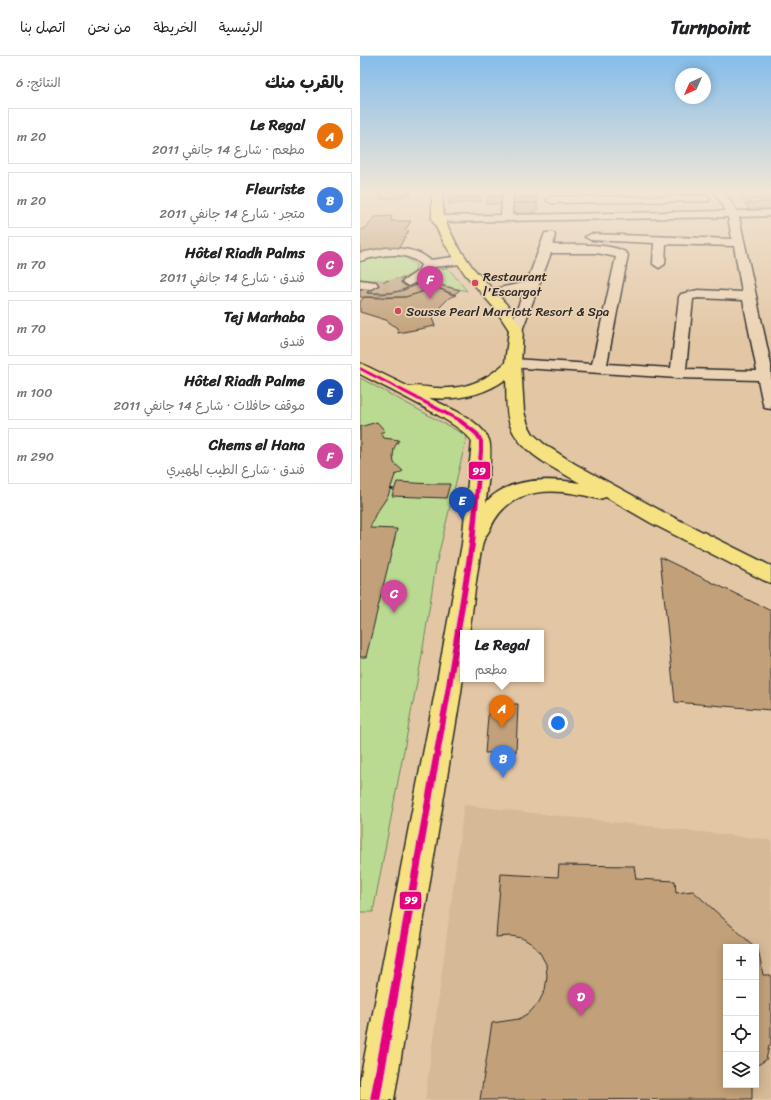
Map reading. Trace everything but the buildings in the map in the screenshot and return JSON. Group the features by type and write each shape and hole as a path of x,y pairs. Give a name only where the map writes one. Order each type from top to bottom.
{"main road":[{"path":"450,241 461,260 509,318 516,330 513,364 516,412 519,425 526,437 552,458 632,504 771,575"},
{"path":"402,389 439,394 466,392 487,386 495,381 513,364"},
{"path":"360,368 459,420 477,434 481,441 472,544 448,692 375,1100"},
{"path":"472,544 487,512 497,502 523,489 554,485 575,487 632,504"}],"street":[{"path":"516,330 550,241"},
{"path":"659,264 660,241"},
{"path":"705,241 739,242 768,376 771,404"},
{"path":"546,249 602,250 615,252 622,255 599,368"},
{"path":"360,257 377,253 402,252 420,258 427,264 461,260"},
{"path":"408,282 421,275 426,270 427,264"},
{"path":"490,294 533,285"},
{"path":"678,373 686,297 693,294 750,296"},
{"path":"513,364 678,373 768,376"}],"shaded area":[{"path":"464,805 771,840 771,1100 425,1100"}],"green space":[{"path":"389,255 405,257 416,265 415,271 402,279 389,282 370,282 360,278 360,262 375,256"},
{"path":"448,268 467,291 425,281 439,269"},
{"path":"360,378 467,436 436,565 421,661 373,912 360,912"}],"tunnel":[{"path":"371,285 395,285 408,282"}],"transit line":[{"name":"99","path":"360,368 459,420 477,434 481,441 472,544 448,692 375,1100"}],"place":[{"name":"Restaurant l'Escargot","path":"475,283"},
{"name":"Chems el Hana","path":"430,299"},
{"name":"Sousse Pearl Marriott Resort & Spa","path":"398,311"},
{"name":"Hôtel Riadh Palme","path":"462,520"},
{"name":"Hôtel Riadh Palms","path":"394,613"},
{"name":"Le Regal","path":"502,728"},
{"name":"Fleuriste","path":"503,778"},
{"name":"Tej Marhaba","path":"581,1016"}]}
